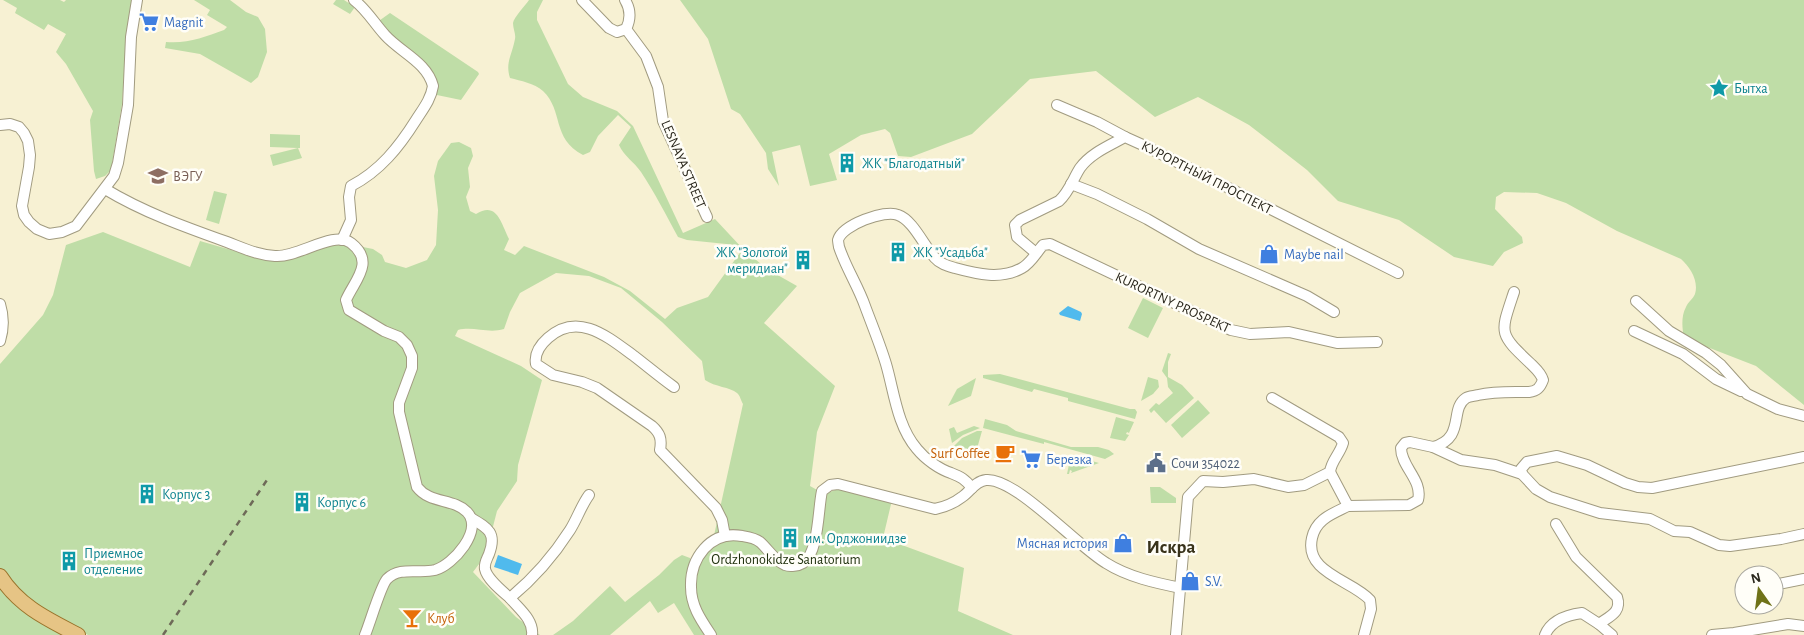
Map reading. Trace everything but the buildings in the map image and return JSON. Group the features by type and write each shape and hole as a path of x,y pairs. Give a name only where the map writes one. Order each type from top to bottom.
{"main road":[{"path":"0,576 9,590 23,603 78,635"}],"street":[{"path":"0,126 10,124 18,126 28,141 30,155 22,206 24,215 37,229 48,234 62,232 76,226 114,176 118,163 128,105 131,37 137,0"},
{"path":"342,240 351,220 349,197 352,186 364,179 395,152 428,102 433,86 428,73 386,36 365,8 354,0"},
{"path":"582,0 609,28 617,32 626,29 629,24 630,12 626,0"},
{"name":"LESNAYA STREET","path":"626,29 646,56 658,87 664,121 707,217"},
{"path":"1057,105 1097,122 1125,137"},
{"name":"КУРОРТНЫЙ ПРОСПЕКТ","path":"1036,253 1017,237 1015,225 1020,220 1059,201 1064,196 1080,168 1091,157 1125,137 1398,273"},
{"path":"1071,184 1097,194 1147,219 1199,249 1307,296 1334,312"},
{"path":"105,189 142,209 207,236 260,254 289,256 322,242 342,240 349,242 358,251 362,258 363,266 361,274 346,300 349,310 384,331 399,337 407,345 412,356 412,368 398,403 417,487 422,494 428,497 460,507 466,511 473,523 472,532 466,543 448,563 436,570 399,571 388,578 365,635"},
{"path":"972,488 960,476 950,473 932,462 917,449 908,435 868,314 859,290 841,254 838,240 842,234 850,229 874,216 888,212 899,215 907,220 939,262 979,275 992,276 1015,271 1029,262 1036,253"},
{"name":"KURORTNY PROSPEKT","path":"1036,253 1042,246 1050,244 1231,330 1262,335 1289,332 1337,343 1378,342"},
{"path":"1433,447 1448,441 1452,435 1461,404 1466,398 1496,391 1529,392 1541,386 1542,376 1511,345 1503,332 1505,318 1514,292"},
{"path":"1636,301 1669,331 1722,365 1747,394"},
{"path":"0,304 3,315 3,331 0,341"},
{"path":"674,387 609,337 596,330 582,326 566,327 554,333 541,344 535,357 536,364 553,375 582,382 597,388 658,432 662,441 660,450 716,508 722,520 725,536"},
{"path":"1634,331 1683,354 1716,379 1778,409 1804,416"},
{"path":"1272,398 1342,440 1343,446 1330,468 1330,472 1348,506"},
{"path":"1364,635 1371,609 1370,600 1324,569 1316,561 1311,546 1312,536 1319,522 1324,517 1348,506 1409,505 1418,500 1420,490 1401,455 1401,448 1405,443 1410,442 1433,447 1461,460 1494,465 1522,474 1536,488 1550,497 1600,514 1650,519 1674,532 1690,532 1714,544 1725,546 1804,534"},
{"path":"1522,474 1521,469 1527,462 1557,456 1587,465 1625,483 1638,487 1652,488 1804,457"},
{"path":"1176,635 1188,497 1203,481 1223,482 1254,479 1288,487 1304,485 1330,472"},
{"path":"711,635 698,616 691,591 691,573 693,565 700,554 713,540 735,535 760,542 786,566 805,562 809,556 816,533 822,491 830,485 838,484 934,509 946,507 963,497 983,480 1000,482 1015,490 1074,540 1108,565 1153,582 1181,588"},
{"path":"510,598 540,570 571,530 580,508 589,495"},
{"path":"471,518 486,527 492,536 492,542 484,564 485,572 529,620 532,627 532,635"},
{"path":"1556,524 1576,557 1617,597 1618,610 1599,624"},
{"path":"1784,583 1804,579"},
{"path":"1546,635 1552,624 1561,618 1582,613 1612,635"},
{"path":"1712,635 1788,624 1804,626"}],"green space":[{"path":"3,0 60,0 64,2 66,0 133,0 127,32 122,104 111,170 105,176 96,179 94,171 90,120 93,111 66,64 56,52 66,34 48,24 44,30 15,13 17,8"},
{"path":"194,0 230,0 246,12 258,17 265,29 267,52 258,77 251,83 200,54 165,48 166,42 196,39 224,30 227,27 207,15 210,10"},
{"path":"336,0 344,0 355,7 350,14 333,4"},
{"name":"Ordzhonokidze Sanatorium","path":"529,0 543,0 537,12 537,20 568,84 583,97 617,111 633,126 683,233 715,219 743,249 767,269 797,286 764,323 835,386 817,432 810,486 826,495 833,491 850,488 892,500 883,538 964,568 958,611 1013,635 694,635 674,603 658,613 650,601 610,635 553,635 573,621 610,586 625,602 682,555 690,558 693,564 713,540 743,404 739,395 734,391 705,380 702,361 662,322 621,288 589,276 556,273 520,293 504,329 492,331 464,329 458,330 455,336 521,366 542,380 518,465 517,481 497,511 482,560 473,572 516,617 540,635 88,635 26,598 0,569 0,364 43,315 53,295 66,245 103,232 190,267 200,241 259,258 328,240 373,249 382,255 385,262 406,268 427,260 436,245 438,210 434,176 438,161 451,143 459,142 471,148 473,156 468,168 470,187 466,197 470,211 476,214 489,210 494,212 501,221 509,239 504,250 515,255 524,246 604,277 630,291 665,319 677,308 708,297 742,250 736,245 687,240 678,237 646,180 619,145 631,127 618,115 598,136 590,152 583,155 566,141 554,107 543,91 532,84 510,78 509,63 515,37 513,23"},
{"path":"680,0 1804,0 1804,405 1756,366 1684,338 1683,314 1695,294 1696,284 1688,266 1681,259 1617,231 1566,203 1537,193 1504,192 1496,197 1495,209 1522,237 1523,243 1504,252 1493,266 1454,257 1399,220 1338,201 1307,170 1249,125 1198,97 1155,117 1096,71 1030,79 972,134 911,157 898,156 890,133 885,129 861,135 829,154 837,180 810,186 800,145 772,152 779,186 768,169 766,153 740,114 731,109 708,39"},
{"path":"390,13 478,72 479,74 461,100 432,94 433,86 376,23"},
{"path":"270,134 300,135 300,148 270,147"},
{"path":"298,148 302,158 273,166 270,155"},
{"path":"214,191 227,194 219,224 206,220"},
{"path":"1143,298 1163,308 1148,338 1128,328"},
{"path":"1168,353 1171,354 1168,362 1168,377 1182,385 1194,398 1166,423 1154,410 1151,413 1149,410 1156,403 1159,405 1173,393 1168,387 1167,378 1162,371"},
{"path":"1000,374 1135,409 1137,412 1135,419 1068,401 1068,398 1034,389 1032,392 983,378 983,375"},
{"path":"1148,377 1158,380 1159,387 1153,394 1141,401"},
{"path":"976,378 971,396 948,406 957,389"},
{"path":"1198,400 1210,413 1182,438 1171,425"},
{"path":"1116,417 1134,422 1129,433 1127,432 1126,434 1129,435 1125,441 1110,438"},
{"path":"985,419 1007,425 1016,431 1071,447 1098,447 1109,450 1114,454 1105,459 983,428"},
{"path":"974,426 980,428 963,435 952,443 949,429 954,427 957,433"},
{"path":"977,431 982,431 976,452 954,446 962,438"},
{"path":"1071,455 1099,463 1071,473 1072,471 1070,470 1069,474 1067,474"},
{"path":"1150,487 1160,487 1176,498 1176,503 1151,503"},
{"path":"0,578 77,635 0,635"}],"water":[{"path":"1068,306 1081,312 1080,321 1060,315 1059,313"},
{"path":"498,555 522,564 518,575 494,567"}],"railway":[{"path":"163,635 267,480"}],"place":[{"name":"Magnit","path":"149,22"},
{"name":"Бытха","path":"1719,88"},
{"name":"ЖК \"Благодатный\"","path":"847,163"},
{"name":"ВЭГУ","path":"158,176"},
{"name":"ЖК \"Усадьба\"","path":"898,252"},
{"name":"Maybe nail","path":"1269,254"},
{"name":"ЖК \"Золотой меридиан\"","path":"803,260"},
{"name":"Surf Coffee","path":"1005,453"},
{"name":"Березка","path":"1031,459"},
{"name":"Сочи 354022","path":"1156,463"},
{"name":"Корпус 3","path":"147,494"},
{"name":"Корпус 6","path":"302,502"},
{"name":"им. Орджониидзе","path":"790,538"},
{"name":"Мясная история","path":"1123,543"},
{"name":"Приемное отделение","path":"69,561"},
{"name":"S.V.","path":"1190,581"},
{"name":"Клуб","path":"412,618"}],"district":[{"name":"Искра","path":"1171,546"}]}
